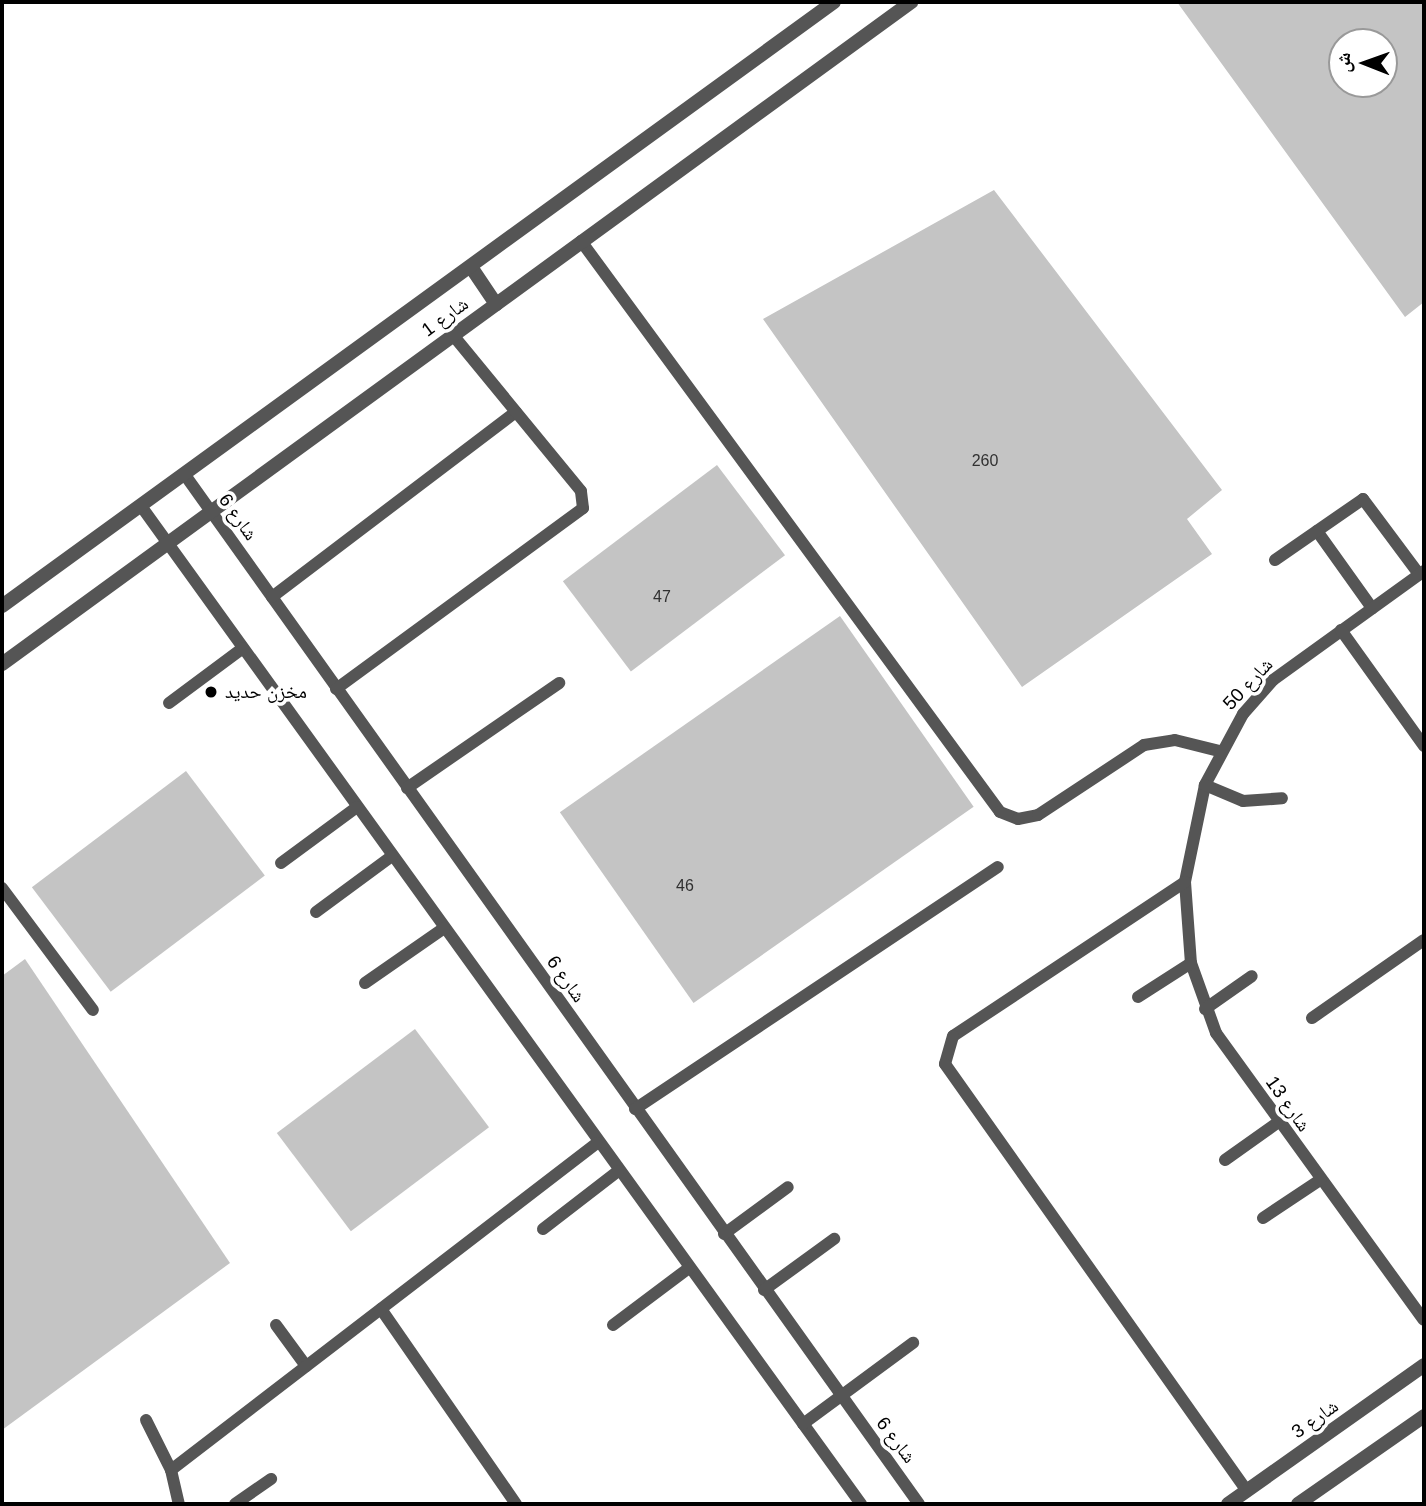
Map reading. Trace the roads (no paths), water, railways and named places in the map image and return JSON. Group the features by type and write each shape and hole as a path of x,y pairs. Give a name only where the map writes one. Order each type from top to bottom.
{"street":[{"name":"شارع 1","path":"2,606 834,2"},
{"name":"شارع 1","path":"2,664 167,541 911,2"},
{"path":"471,267 496,303"},
{"name":"شارع 3","path":"1228,1504 1424,1366"},
{"path":"1298,1504 1424,1416"}],"lane":[{"path":"580,241 1000,812 1018,819 1038,815 1144,745 1175,740 1219,751"},
{"path":"336,689 583,508 581,491 453,335"},
{"path":"272,597 516,412"},
{"name":"شارع 6","path":"185,475 840,1397 919,1504"},
{"path":"1275,559 1363,499 1422,572"},
{"path":"141,506 597,1143 861,1504"},
{"path":"1317,531 1372,608"},
{"name":"شارع 50","path":"1185,882 1205,785 1219,751 1273,680 1422,572"},
{"path":"1340,630 1424,746"},
{"path":"169,703 243,649"},
{"path":"407,788 559,683"},
{"path":"1412,729 1424,721"},
{"path":"1205,785 1243,801 1282,798"},
{"path":"281,863 357,807"},
{"path":"316,912 392,856"},
{"path":"635,1109 998,867"},
{"path":"1185,882 953,1036 945,1064 1247,1491"},
{"name":"شارع 13","path":"1185,882 1191,963 1205,1009 1277,1123 1424,1320"},
{"path":"2,888 93,1010"},
{"path":"365,983 444,928"},
{"path":"1312,1018 1424,940"},
{"path":"1138,998 1191,963"},
{"path":"1205,1009 1252,976"},
{"path":"1226,1160 1277,1123"},
{"path":"171,1470 597,1143"},
{"path":"543,1229 618,1171"},
{"path":"1263,1218 1320,1180"},
{"path":"724,1234 788,1186"},
{"path":"764,1290 834,1239"},
{"path":"613,1325 689,1268"},
{"path":"380,1309 516,1504"},
{"path":"276,1325 306,1366"},
{"path":"803,1424 913,1343"},
{"path":"146,1420 171,1470 179,1504"},
{"path":"235,1504 271,1479"}],"place":[{"name":"مخزن حديد","path":"211,692"}]}
